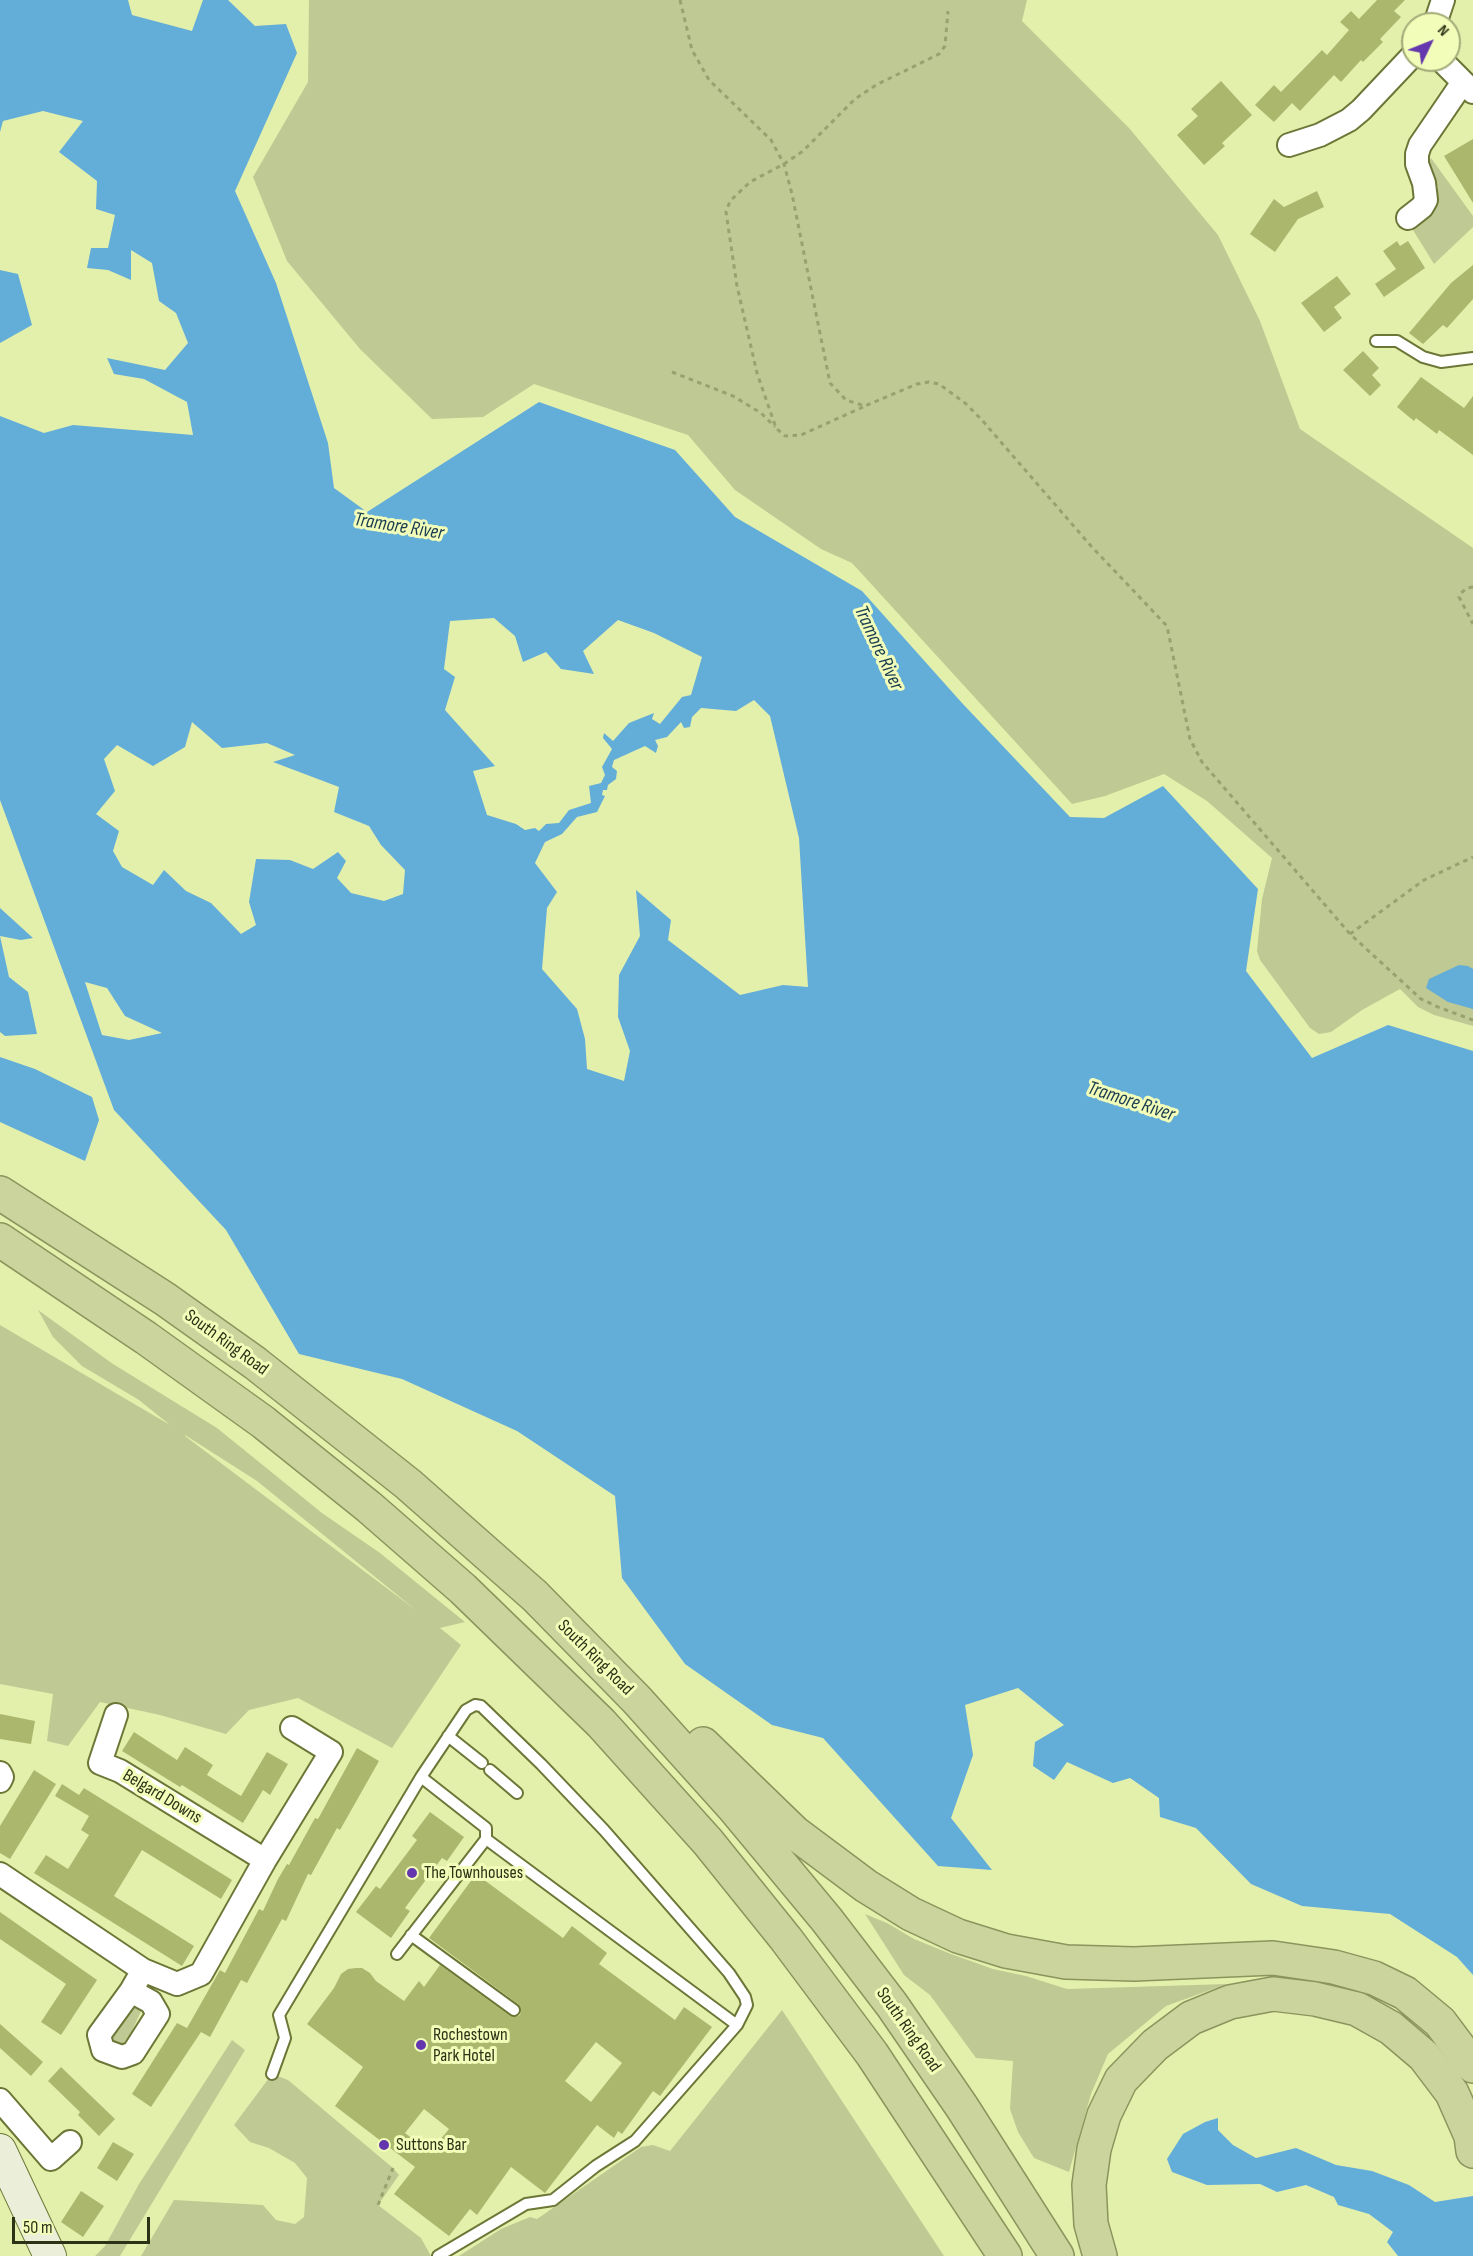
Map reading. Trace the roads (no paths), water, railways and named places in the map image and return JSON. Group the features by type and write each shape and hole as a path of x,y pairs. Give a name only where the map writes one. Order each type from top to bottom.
{"highway":[{"name":"South Ring Road","path":"0,1193 165,1299 255,1363 408,1484 535,1596 638,1700 734,1808 827,1920 892,2005 962,2107 1057,2256"},
{"path":"0,1240 146,1338 263,1422 369,1507 463,1589 601,1723 708,1842 786,1939 872,2054 1005,2256"},
{"path":"535,1596 653,1695 795,1833 866,1886 910,1914 958,1936 1006,1951 1066,1962 1134,1964 1273,1958 1334,1967 1374,1978 1405,1993 1440,2022 1473,2066"},
{"path":"1100,2256 1091,2224 1089,2184 1094,2149 1104,2115 1121,2080 1155,2045 1191,2018 1230,2002 1273,1994 1315,1998 1357,2009 1391,2028 1424,2056 1452,2093 1471,2136 1473,2151"},
{"path":"872,2054 987,2256"}],"main road":[{"path":"0,2150 50,2256"}],"street":[{"path":"1289,145 1320,135 1349,120 1401,68"},
{"path":"1408,218 1422,207 1426,200 1424,183 1417,164 1420,145 1468,87 1453,72"},
{"name":"Belgard Downs","path":"116,1715 100,1763 120,1771 265,1860"},
{"path":"0,1874 143,1970 177,1984 201,1974 265,1860 331,1752 292,1728"},
{"path":"0,1773 2,1777 0,1781"},
{"path":"131,1991 143,1970"},
{"path":"0,2100 51,2159 70,2142"}],"lane":[{"path":"1376,341 1396,341 1423,357 1441,362 1473,358"},
{"path":"272,2074 285,2038 279,2015 421,1777 466,1710 475,1705 481,1706 604,1830 738,1985 747,2005 737,2025 635,2141 596,2166 553,2200 525,2204 438,2256"},
{"path":"448,1736 517,1793"},
{"path":"397,1954 486,1839 486,1828 421,1777"},
{"path":"486,1839 737,2025"},
{"path":"411,1935 514,2010"}],"water":[{"name":"Tramore River","path":"0,0 128,0 132,15 192,31 203,0 228,0 255,26 286,24 297,53 235,191 276,283 328,443 334,488 367,512 539,402 675,450 735,517 862,591 962,703 1070,817 1104,818 1163,786 1258,889 1246,971 1312,1058 1388,1025 1473,1051 1473,1975 1457,1957 1390,1914 1302,1906 1251,1884 1196,1828 1160,1817 1159,1798 1130,1778 1113,1783 1067,1762 1054,1780 1033,1766 1035,1742 1064,1725 1018,1688 965,1705 973,1755 951,1818 992,1870 938,1866 823,1738 772,1725 685,1664 622,1578 615,1496 517,1431 402,1379 299,1354 226,1230 114,1110 0,800 0,416 44,433 73,425 193,435 187,402 144,379 114,374 107,358 165,370 188,343 176,313 159,301 152,263 131,250 131,280 108,270 87,268 91,248 108,248 115,215 96,209 97,181 59,152 83,121 43,111 3,121 0,132","holes":["494,618 515,636 523,662 546,652 561,669 594,674 583,651 618,620 654,633 702,657 691,695 682,697 660,724 652,719 654,713 629,723 613,741 604,733 603,738 612,749 602,767 605,775 601,783 589,786 591,803 569,810 559,823 546,824 539,831 535,828 525,830 516,824 487,815 473,771 495,766 445,710 455,677 444,669 450,621","754,700 770,716 799,838 808,987 783,985 740,995 668,940 671,920 636,890 640,936 619,975 618,1017 630,1051 624,1081 587,1069 585,1039 577,1009 542,969 547,908 557,892 535,863 545,842 562,834 577,817 597,812 605,796 602,795 603,790 607,790 608,785 616,779 617,771 612,767 614,760 645,746 656,753 658,746 655,740 667,737 681,722 684,728 690,727 692,717 701,708 736,711","192,722 222,748 267,743 295,755 273,762 339,787 334,812 369,826 381,845 405,870 403,894 384,901 351,893 337,878 346,861 338,852 313,869 290,860 256,859 249,902 256,925 241,934 211,903 186,891 164,870 153,885 122,867 113,851 119,831 96,814 115,791 104,759 117,745 153,766 185,747","85,982 107,988 125,1016 162,1033 129,1040 102,1035"]},
{"path":"0,270 18,274 32,325 0,343"},
{"path":"0,908 33,938 21,940 0,936"},
{"path":"0,936 9,977 28,992 37,1034 5,1036 0,1032"},
{"path":"1459,965 1473,969 1473,1009 1448,1002 1426,988 1429,979"},
{"path":"0,1057 35,1069 92,1097 99,1120 85,1161 0,1122"},
{"path":"1218,2118 1218,2130 1233,2145 1256,2158 1296,2148 1336,2165 1372,2171 1409,2185 1435,2202 1473,2196 1473,2256 1398,2256 1387,2242 1393,2232 1369,2214 1338,2205 1334,2197 1306,2185 1277,2192 1260,2184 1207,2185 1172,2172 1167,2159 1183,2134"}],"place":[{"name":"The Townhouses","path":"412,1873"},
{"name":"Rochestown Park Hotel","path":"421,2045"},
{"name":"Suttons Bar","path":"384,2145"}]}
